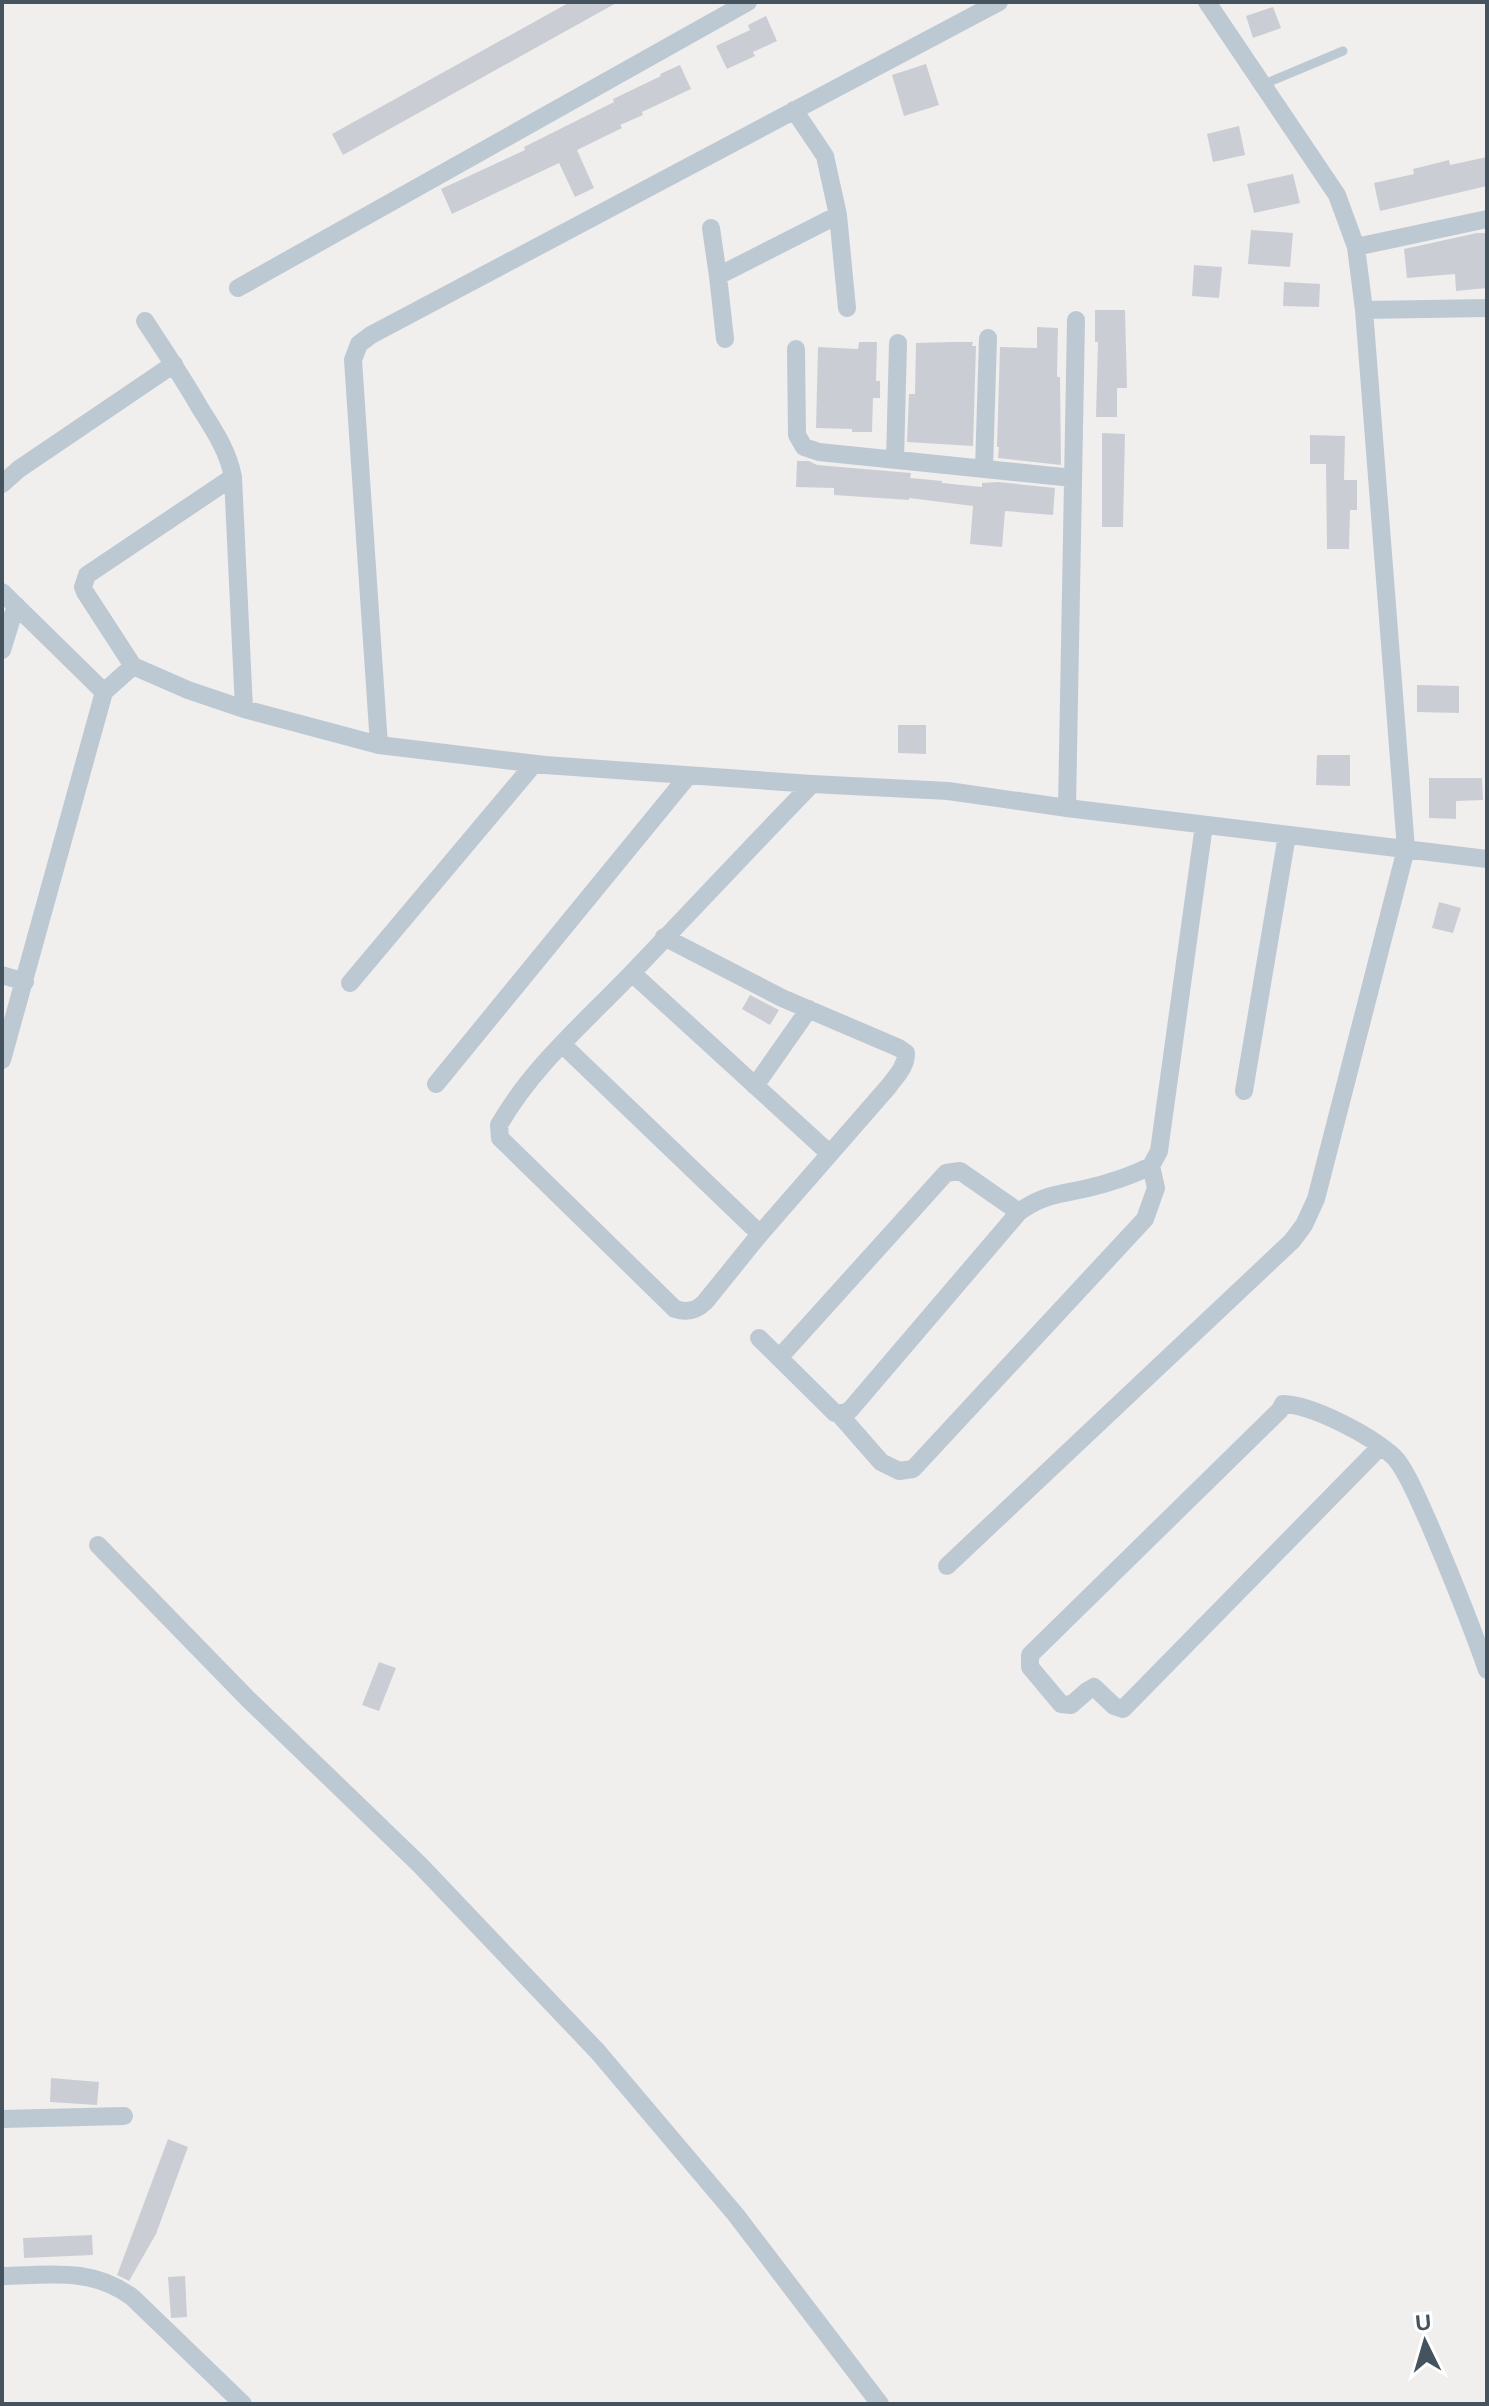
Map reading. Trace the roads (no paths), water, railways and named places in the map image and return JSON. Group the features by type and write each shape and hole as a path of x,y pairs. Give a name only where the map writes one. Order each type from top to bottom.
{"street":[{"path":"238,288 748,2"},
{"path":"379,745 353,360 359,344 385,327 999,2"},
{"path":"947,1566 1292,1241 1304,1225 1316,1199 1406,849 1364,310 1356,247 1337,195 1207,2"},
{"path":"794,110 825,156 838,215 847,308"},
{"path":"718,276 838,215"},
{"path":"1356,247 1487,219"},
{"path":"711,228 725,339"},
{"path":"1364,310 1487,308"},
{"path":"1067,808 1076,320"},
{"path":"145,321 224,447 233,477 244,709"},
{"path":"984,469 988,338"},
{"path":"895,460 898,343"},
{"path":"796,349 797,435 801,445 819,452 1073,478"},
{"path":"2,484 19,469 174,364"},
{"path":"233,477 87,575 83,587 133,666 188,690 244,709 379,745 534,764 948,791 1487,859"},
{"path":"9,598 104,692"},
{"path":"2,650 9,598"},
{"path":"2,1060 104,692 133,666"},
{"path":"350,983 534,764"},
{"path":"436,1084 688,776"},
{"path":"664,937 782,998 906,1053 904,1067 700,1307 689,1311 675,1309 498,1135 499,1125 562,1044 632,973 664,937 812,784"},
{"path":"759,1338 839,1414 881,1462 899,1471 913,1469 1145,1219 1156,1188 1151,1166 1159,1151 1204,825"},
{"path":"1244,1091 1287,835"},
{"path":"632,973 829,1153"},
{"path":"2,975 25,982"},
{"path":"755,1086 809,1009"},
{"path":"562,1044 760,1234"},
{"path":"839,1414 850,1410 1019,1212 1051,1194 1085,1188 1151,1166"},
{"path":"779,1358 946,1173 960,1171 1019,1212"},
{"path":"1380,1447 1123,1709 1114,1706 1094,1687 1071,1705 1061,1704 1030,1667 1030,1655 1283,1404 1298,1404 1345,1424 1380,1447 1395,1457 1417,1495 1465,1606 1487,1670"},
{"path":"98,1545 247,1698 420,1865 598,2052 736,2215 880,2404"},
{"path":"2,2119 124,2116"},
{"path":"2,2276 92,2277 118,2287 243,2404"}],"lane":[{"path":"1262,85 1343,51"}]}
